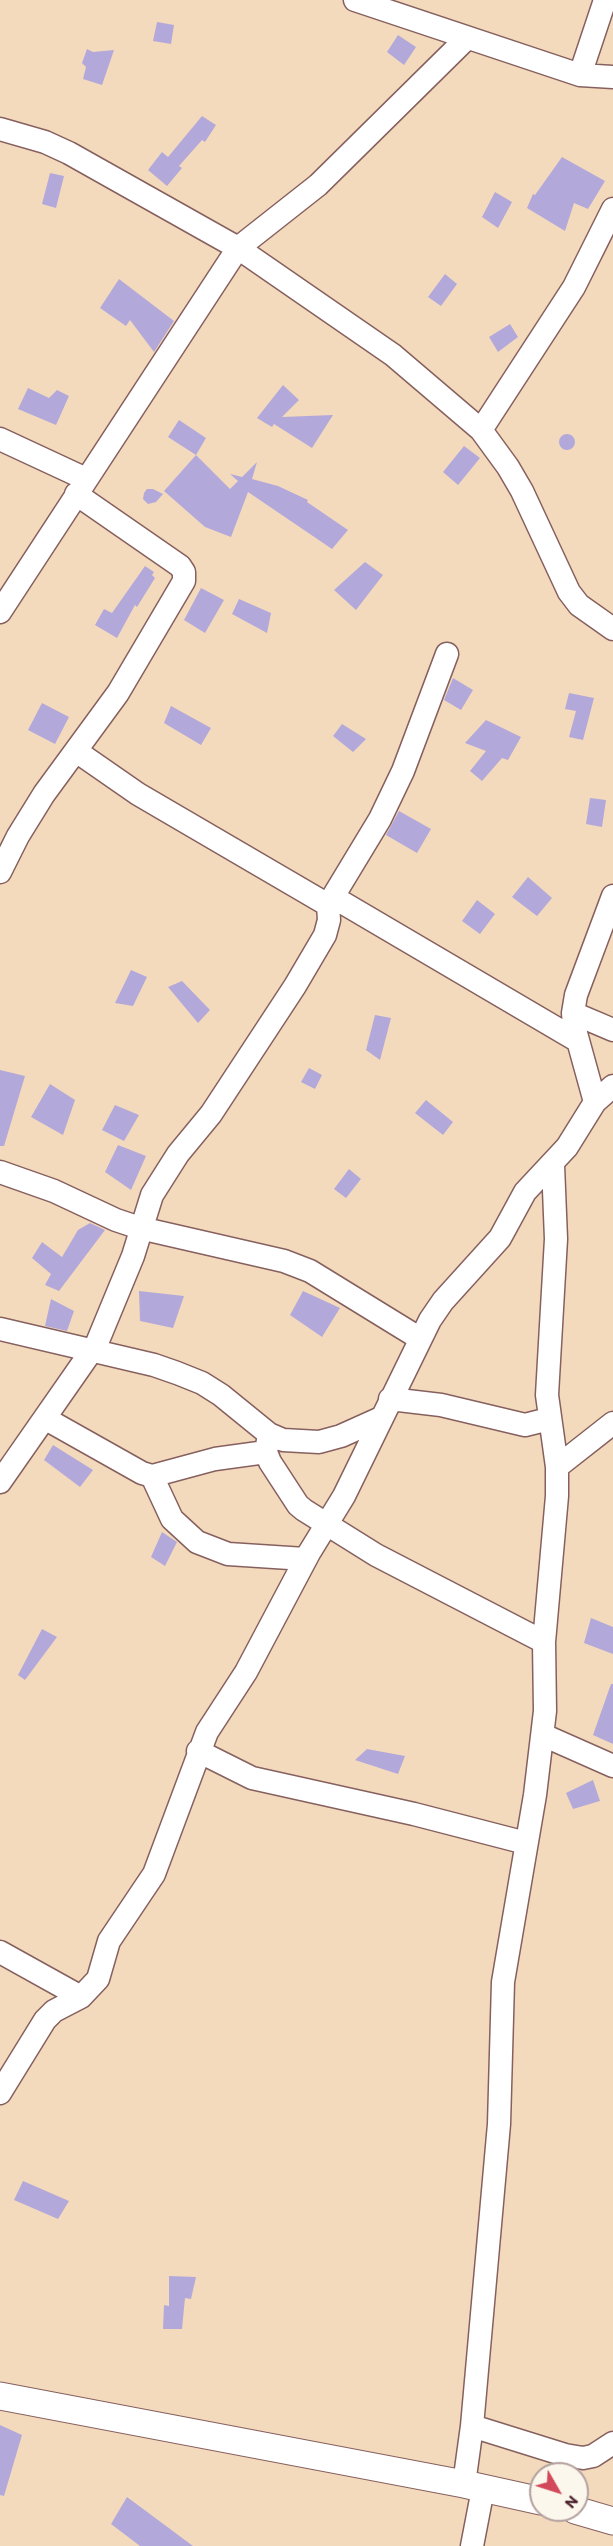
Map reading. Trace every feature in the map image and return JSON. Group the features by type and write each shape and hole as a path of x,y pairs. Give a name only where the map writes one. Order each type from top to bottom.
{"street":[{"path":"355,0 580,75 613,77"},
{"path":"580,75 605,0"},
{"path":"0,612 238,248 318,185 467,38"},
{"path":"0,129 45,142 69,153 238,248 393,356 481,430 522,491 569,592 579,605 613,629"},
{"path":"481,430 574,287 613,209"},
{"path":"0,439 81,487 180,566 185,575 184,581 118,693 44,794 0,872"},
{"path":"0,1482 46,1419 102,1334 133,1256 152,1195 168,1169 211,1114 318,950 327,927 330,901 380,819 403,771 447,654"},
{"path":"76,751 138,794 578,1041"},
{"path":"595,1102 578,1041 573,1013 576,995 613,896"},
{"path":"573,1013 613,1030"},
{"path":"0,2093 45,2020 54,2011 81,1997 98,1978 109,1941 154,1874 198,1751 216,1717 246,1672 305,1559 353,1479 419,1338 443,1301 500,1238 525,1192 553,1165 595,1102 613,1086"},
{"path":"472,2546 471,2426 499,2124 503,1982 545,1711 544,1642 557,1496 557,1467 547,1395 556,1239 553,1165"},
{"path":"0,1172 54,1191 116,1220 140,1228 284,1261 310,1271 419,1338"},
{"path":"0,1329 154,1365 202,1383 221,1395 267,1443 270,1462 298,1505 326,1525 413,1575 544,1642"},
{"path":"46,1419 142,1473 152,1476 267,1443 283,1440 319,1442 341,1436 385,1408 441,1405 525,1425 549,1419"},
{"path":"557,1467 613,1423"},
{"path":"152,1476 172,1519 197,1542 228,1554 305,1559"},
{"path":"543,1735 613,1766"},
{"path":"198,1751 252,1778 414,1814 526,1844"},
{"path":"0,1952 81,1997"},
{"path":"0,2396 529,2498"},
{"path":"471,2426 565,2455 583,2458 593,2456 613,2443"},
{"path":"589,2514 613,2521"}],"building":[{"path":"157,22 174,25 171,44 153,41"},
{"path":"398,35 416,47 404,65 387,52"},
{"path":"87,49 93,52 114,50 102,85 83,79 86,67 82,63"},
{"path":"202,116 216,125 205,142 202,140 179,166 182,168 167,186 148,170 162,152 168,157"},
{"path":"562,157 605,181 588,209 574,203 565,231 527,208 533,194 535,195"},
{"path":"50,173 64,176 56,208 42,204"},
{"path":"495,192 512,202 498,228 482,217"},
{"path":"445,274 457,284 441,306 428,297"},
{"path":"119,279 174,321 154,352 130,320 126,326 100,308"},
{"path":"510,324 518,337 498,352 489,337"},
{"path":"283,385 299,400 282,417 333,415 312,448 274,424 272,427 257,418"},
{"path":"28,388 49,398 57,390 69,396 56,425 18,409"},
{"path":"179,420 206,438 196,455 168,437"},
{"path":"564,434 570,434 575,442 573,448 564,450 559,445 559,439"},
{"path":"464,446 480,458 458,485 443,472"},
{"path":"196,455 230,489 238,481 230,474 242,477 257,462 252,479 278,486 308,500 307,502 348,530 332,549 248,492 231,537 205,527 164,491"},
{"path":"147,489 163,494 156,502 148,504 143,499"},
{"path":"365,562 383,575 356,610 334,590"},
{"path":"145,566 154,572 152,575 155,578 137,607 135,605 117,638 95,625 104,609 112,613"},
{"path":"201,588 224,600 205,633 184,620"},
{"path":"239,599 271,613 267,633 232,614"},
{"path":"453,678 473,690 461,710 444,700"},
{"path":"569,693 594,698 583,740 569,737 576,711 565,709"},
{"path":"42,703 69,717 55,744 28,730"},
{"path":"171,706 211,728 201,745 164,723"},
{"path":"486,720 521,737 508,760 502,758 482,781 470,771 486,751 465,743"},
{"path":"342,724 366,739 353,752 333,736"},
{"path":"590,798 606,800 602,827 586,824"},
{"path":"399,811 431,829 417,853 386,835"},
{"path":"528,877 552,898 537,916 512,897"},
{"path":"477,900 495,914 480,934 462,921"},
{"path":"131,970 147,977 133,1006 115,1003"},
{"path":"182,981 210,1010 198,1023 168,987"},
{"path":"375,1015 391,1018 380,1060 366,1050"},
{"path":"309,1068 322,1075 315,1089 301,1082"},
{"path":"0,1070 25,1076 4,1146 0,1146"},
{"path":"50,1084 75,1100 63,1135 31,1117"},
{"path":"426,1100 453,1122 443,1135 415,1113"},
{"path":"115,1105 139,1115 124,1141 102,1130"},
{"path":"118,1145 146,1156 131,1190 105,1172"},
{"path":"349,1169 361,1179 346,1198 334,1189"},
{"path":"90,1223 105,1230 59,1291 45,1285 51,1274 32,1258 42,1242 62,1257 78,1230"},
{"path":"139,1291 184,1296 173,1328 140,1321"},
{"path":"303,1291 340,1308 322,1337 290,1315"},
{"path":"51,1299 74,1311 67,1331 45,1326"},
{"path":"53,1445 93,1470 80,1487 44,1460"},
{"path":"162,1532 177,1542 165,1566 151,1557"},
{"path":"591,1618 613,1627 613,1654 584,1643"},
{"path":"42,1629 57,1637 25,1680 18,1675"},
{"path":"611,1684 613,1684 613,1744 593,1735"},
{"path":"367,1749 405,1756 398,1774 355,1760"},
{"path":"593,1780 600,1801 573,1809 566,1793"},
{"path":"23,2181 69,2201 58,2219 14,2200"},
{"path":"169,2276 196,2277 191,2299 185,2298 182,2329 163,2329 164,2305 169,2306"},
{"path":"0,2425 22,2435 4,2496 0,2495"},
{"path":"127,2497 193,2546 140,2546 111,2524"}]}
